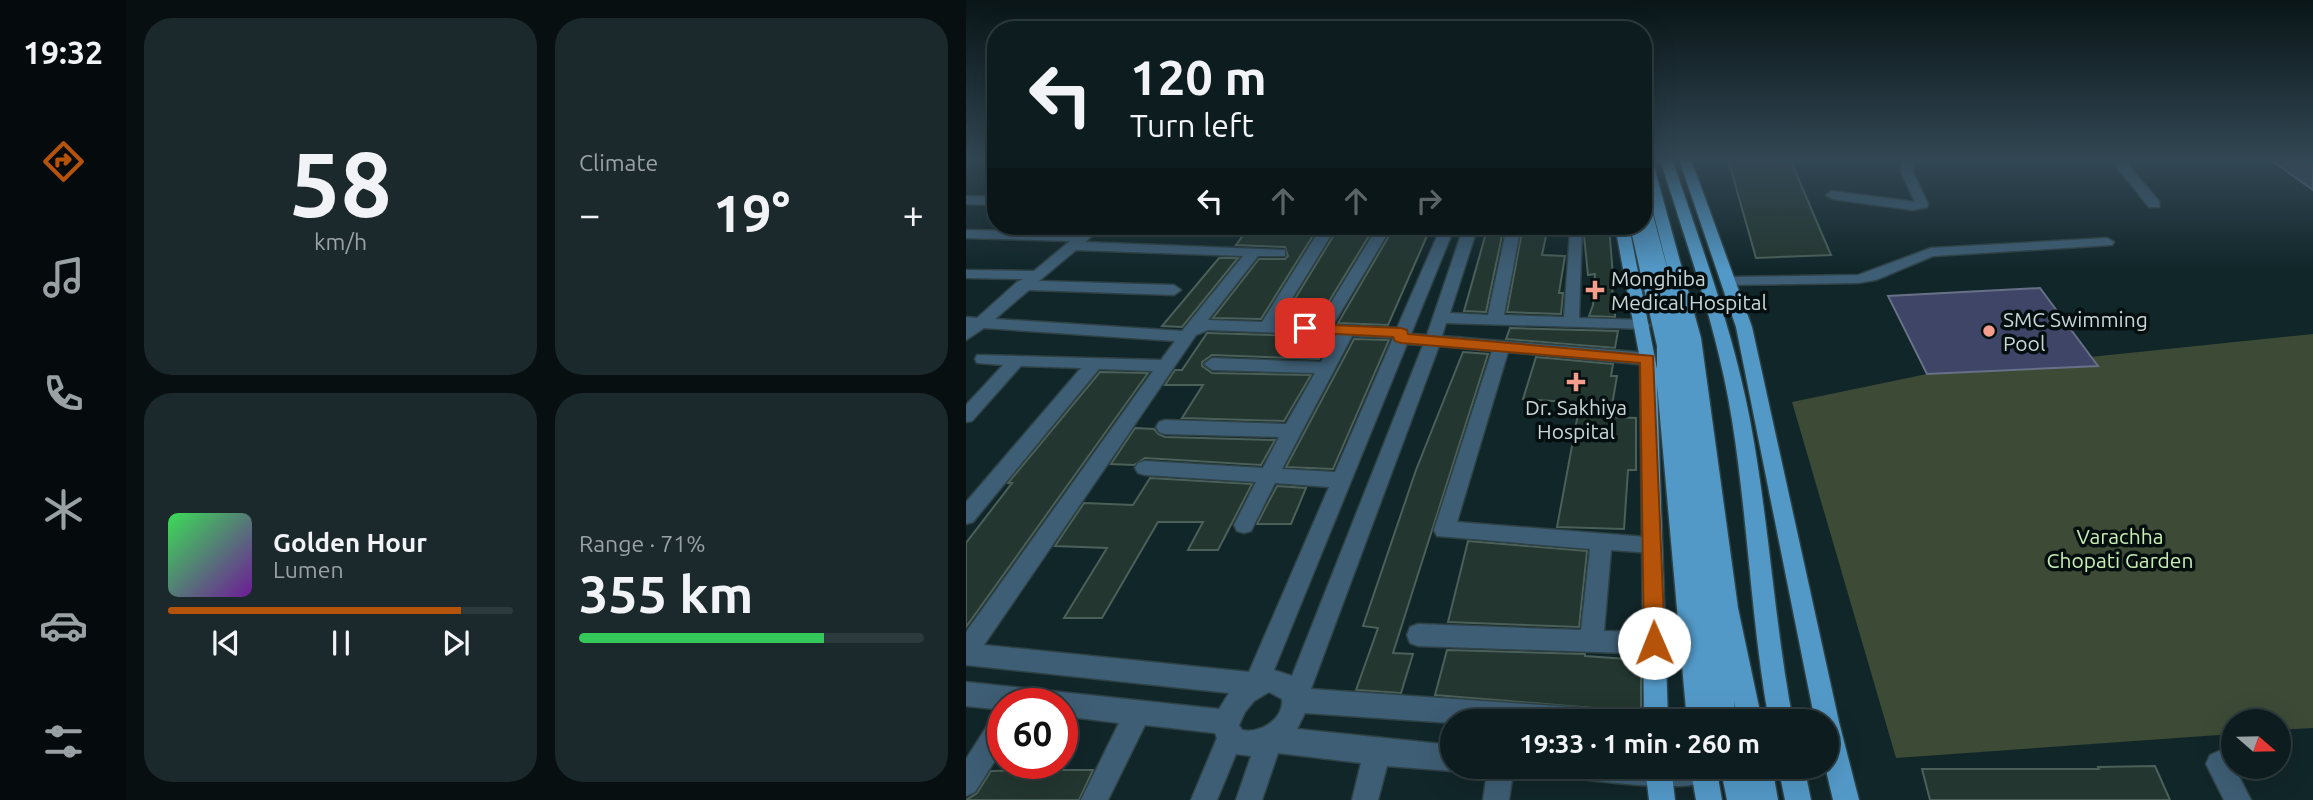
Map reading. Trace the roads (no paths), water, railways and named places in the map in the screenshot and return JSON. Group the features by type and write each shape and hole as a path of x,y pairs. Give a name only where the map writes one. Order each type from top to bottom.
{"main road":[{"path":"1656,196 1693,338 1727,608 1747,709"},
{"path":"1677,196 1733,379 1750,493 1771,673 1778,709"},
{"path":"1698,196 1744,327 1824,709"},
{"path":"1624,235 1648,359 1656,709"},
{"path":"1639,235 1665,346 1665,377 1698,709"},
{"path":"1652,235 1677,336 1685,422 1722,709"},
{"path":"1839,771 1846,800"},
{"path":"1659,779 1662,800"},
{"path":"1705,779 1709,800"},
{"path":"1736,779 1740,800"},
{"path":"1761,779 1765,800"},
{"path":"1794,779 1798,800"}],"street":[{"path":"1842,196 1913,206 1922,204 1920,196"},
{"path":"2148,196 2154,204"},
{"path":"966,200 987,201"},
{"path":"966,234 1280,253"},
{"path":"966,335 974,322 1086,235"},
{"path":"1268,327 1324,235"},
{"path":"1324,329 1379,235"},
{"path":"1256,684 1444,235"},
{"path":"1249,800 1270,739 1288,722 1433,340 1468,235"},
{"path":"1495,320 1512,235"},
{"path":"1571,323 1577,235"},
{"path":"1728,281 1858,279 1871,277 1928,252 2107,242"},
{"path":"1253,253 1162,366 966,652 1256,684"},
{"path":"966,274 1174,290"},
{"path":"1440,318 1642,326"},
{"path":"974,322 1189,332 1207,325 1347,330 1648,359"},
{"path":"1244,525 1291,431 1347,330"},
{"path":"1502,346 1444,530 1652,544"},
{"path":"983,359 1162,366"},
{"path":"966,416 1017,360"},
{"path":"966,516 1094,363"},
{"path":"1212,364 1326,368"},
{"path":"1165,427 1291,431"},
{"path":"1145,468 1342,480"},
{"path":"1592,640 1601,540"},
{"path":"1418,635 1654,643"},
{"path":"1204,800 1229,729 1231,707 1238,697 1256,684 1269,680 1288,685 1295,700"},
{"path":"966,694 987,697"},
{"path":"1295,700 1440,710"},
{"path":"1078,706 1138,712 1229,729 1237,742 1247,744 1270,739 1440,757"},
{"path":"1094,800 1138,712"},
{"path":"966,783 987,749"},
{"path":"1365,800 1377,752"},
{"path":"2219,764 2238,800"},
{"path":"1496,800 1499,779"}],"water":[{"name":"SMC Swimming Pool","path":"2040,288 2098,366 1927,374 1888,296"}],"place":[{"name":"Monghiba Medical Hospital","path":"1595,290"},
{"name":"SMC Swimming Pool","path":"1989,331"},
{"name":"Dr. Sakhiya Hospital","path":"1576,382"}],"park label":[{"name":"Varachha Chopati Garden","path":"2120,548"}]}
